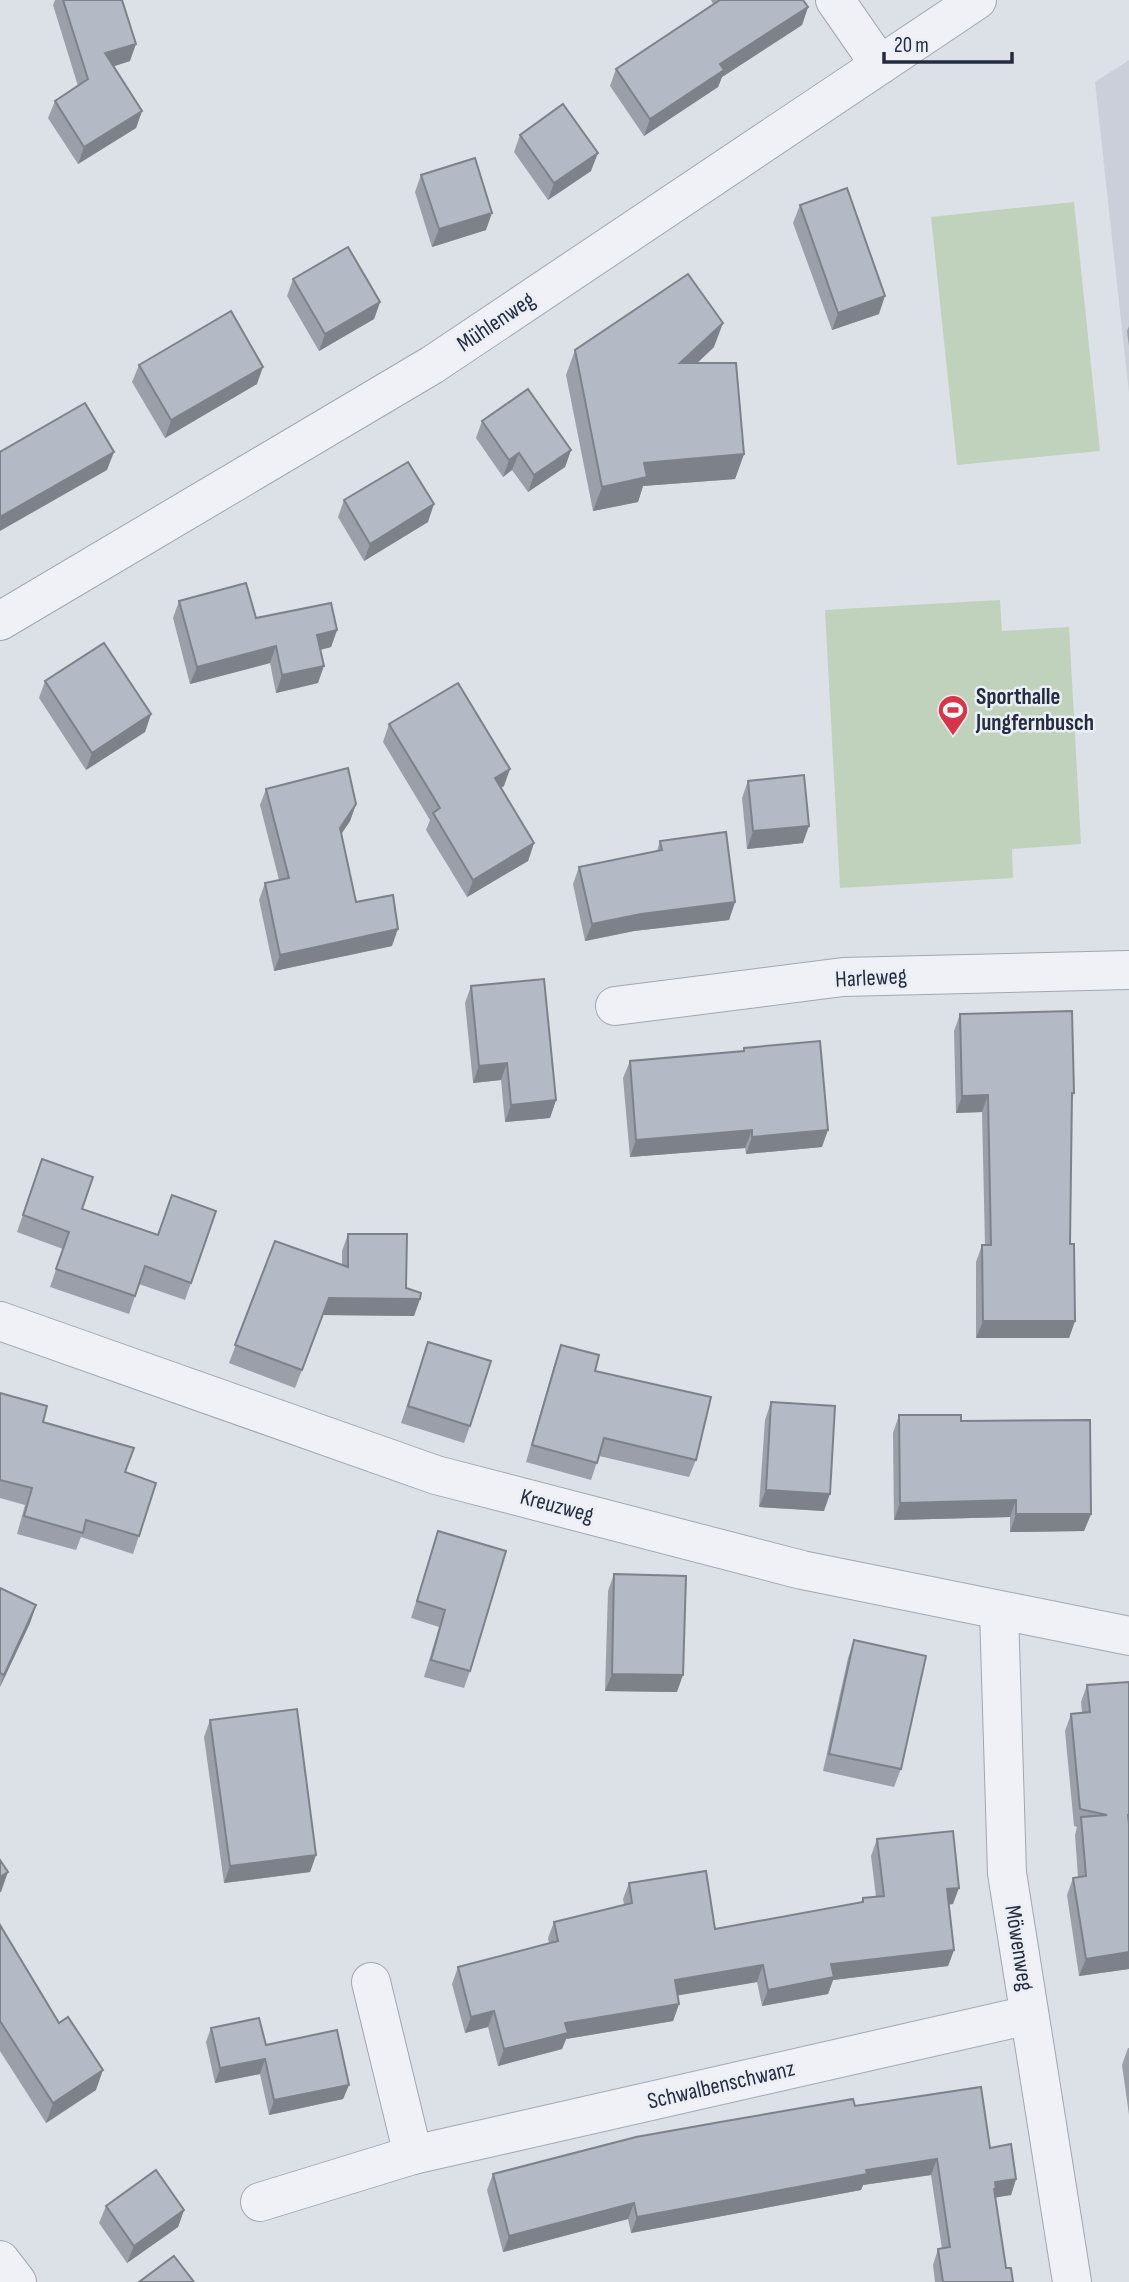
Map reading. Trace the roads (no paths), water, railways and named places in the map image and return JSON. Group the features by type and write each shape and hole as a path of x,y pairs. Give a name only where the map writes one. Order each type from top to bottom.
{"street":[{"path":"835,0 880,65"},
{"name":"Mühlenweg","path":"0,621 432,365 977,0"},
{"name":"Harleweg","path":"615,1006 843,977 1129,970"},
{"name":"Kreuzweg","path":"0,1321 436,1475 802,1570 1129,1636"},
{"name":"Möwenweg","path":"999,1611 1007,1873 1072,2282"},
{"path":"371,1982 413,2155"},
{"name":"Schwalbenschwanz","path":"260,2202 413,2155 1029,2015"},
{"path":"0,2260 17,2282"}],"place":[{"name":"Sporthalle Jungfernbusch","path":"953,737"}]}
